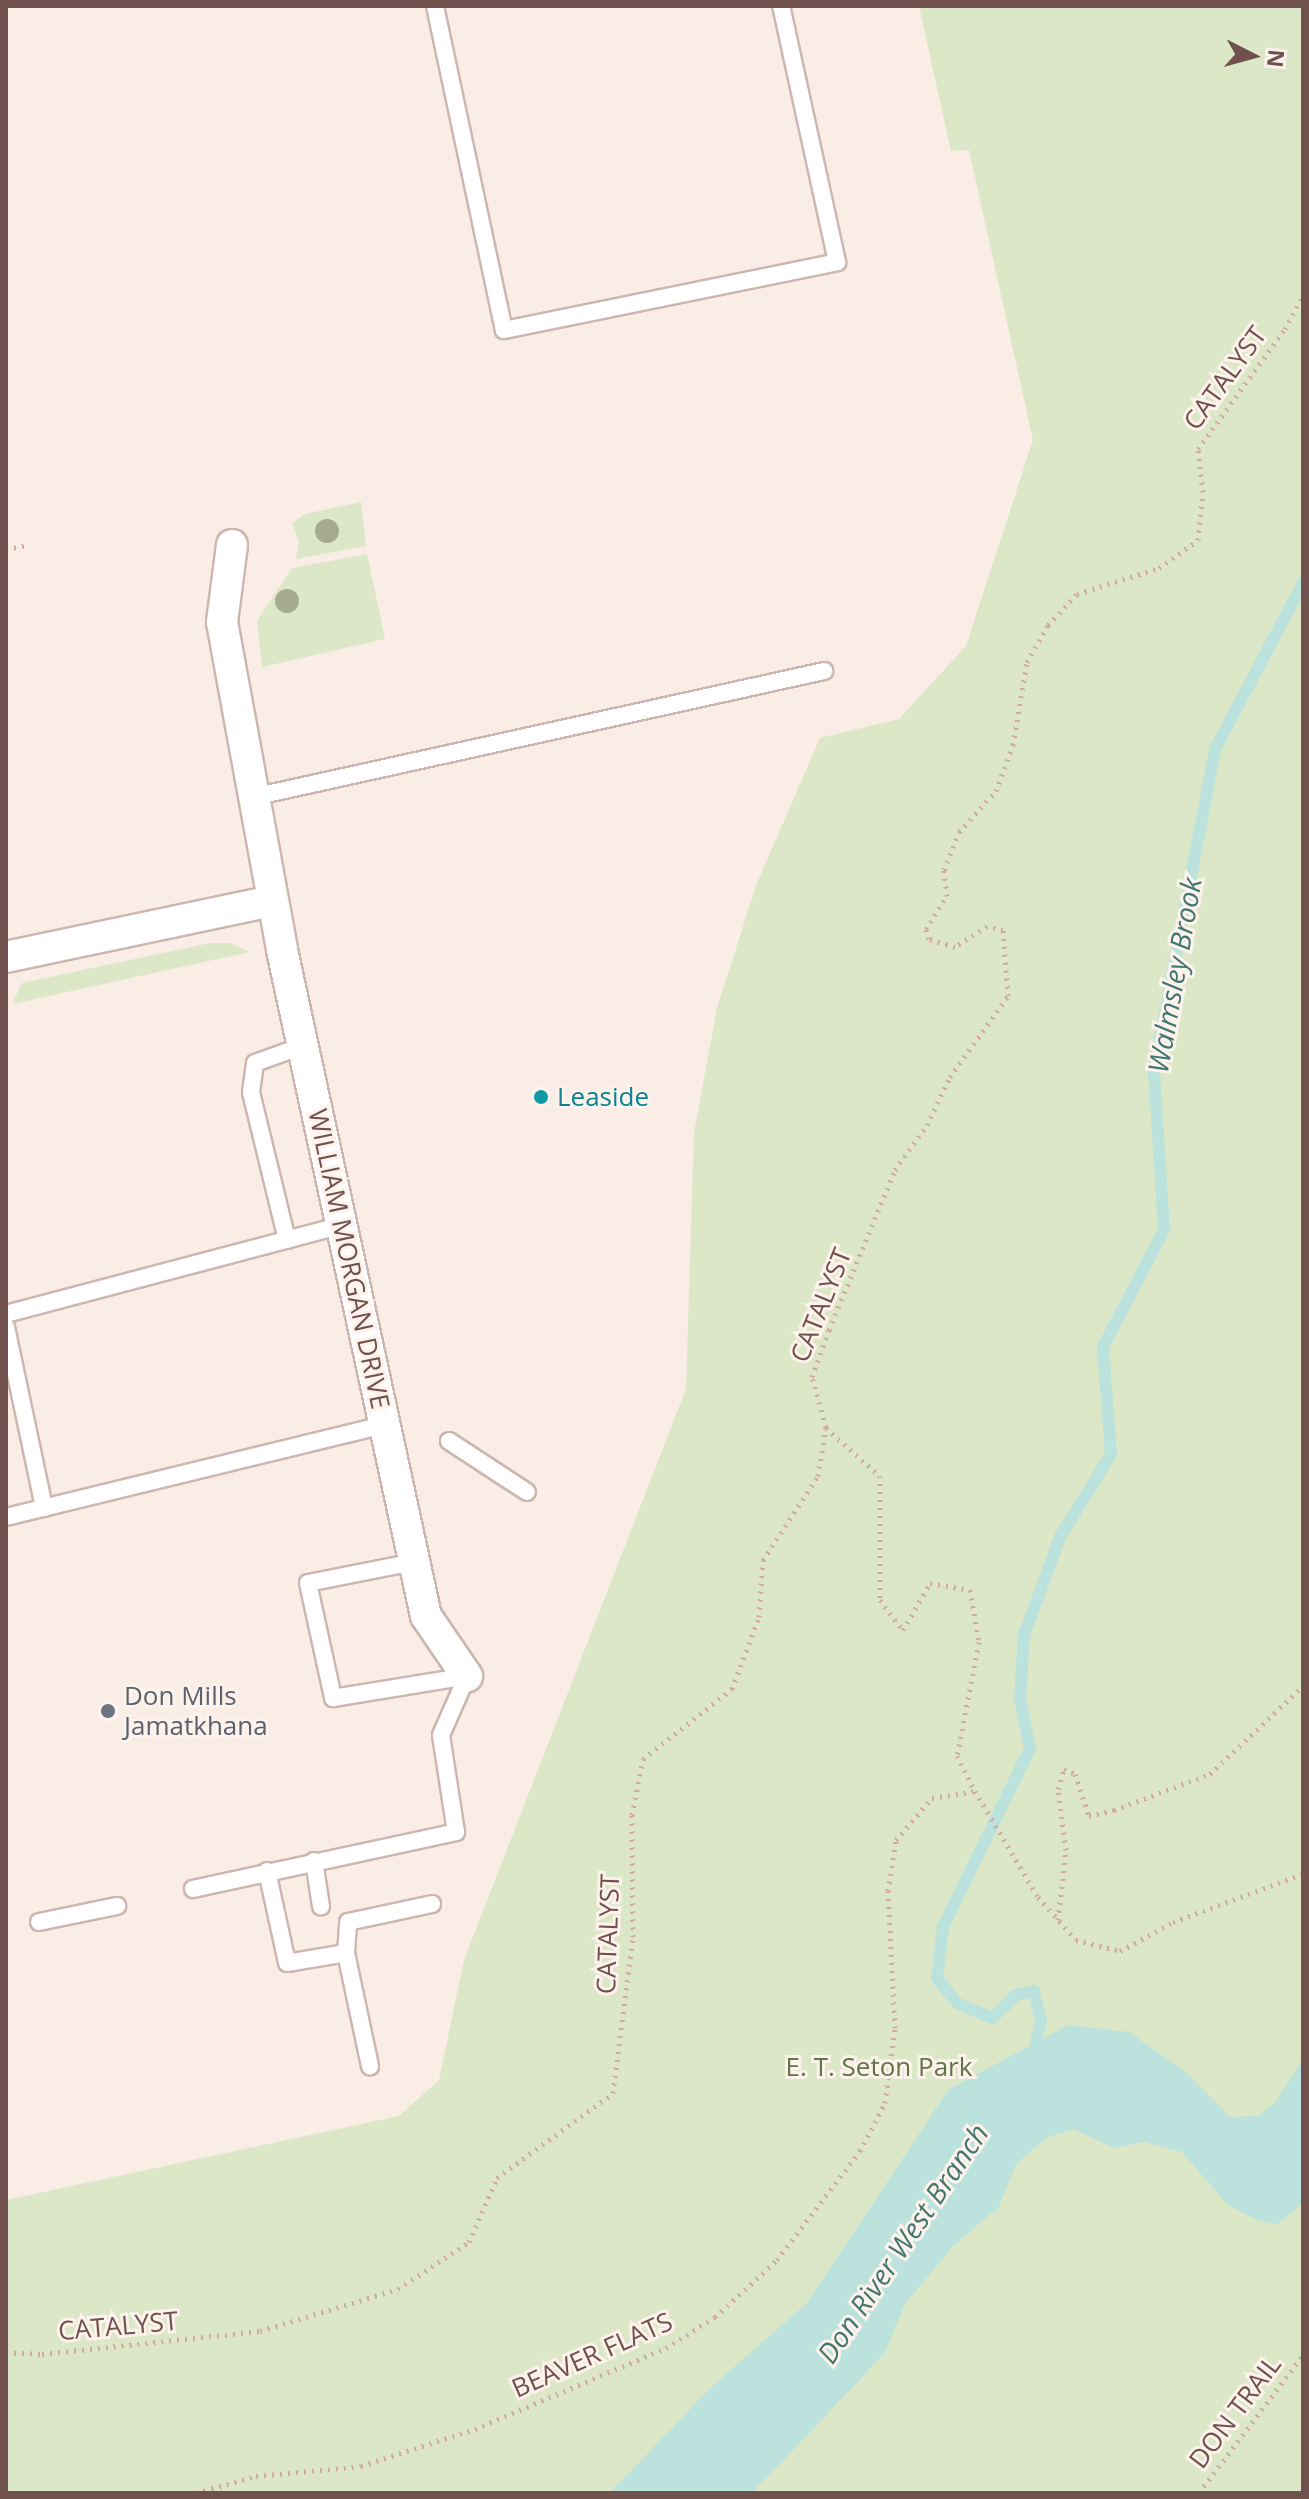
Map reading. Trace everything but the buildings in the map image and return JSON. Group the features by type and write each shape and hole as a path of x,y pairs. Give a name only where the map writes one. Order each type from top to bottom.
{"street":[{"name":"WILLIAM MORGAN DRIVE","path":"232,545 222,622 272,901 302,1046 426,1616 467,1676"},
{"path":"6,957 272,901"}],"lane":[{"path":"435,6 504,330 837,262 781,6"},
{"path":"253,797 824,671"},
{"path":"287,1240 251,1092 255,1063 302,1046"},
{"path":"6,1314 342,1225"},
{"path":"6,1327 44,1508"},
{"path":"6,1517 384,1425"},
{"path":"449,1441 527,1492"},
{"path":"414,1562 308,1583 333,1698 467,1676"},
{"path":"193,1889 456,1832 441,1735 467,1676"},
{"path":"314,1861 321,1906"},
{"path":"267,1871 287,1963 346,1953"},
{"path":"370,2066 346,1953 348,1922 432,1904"},
{"path":"39,1922 117,1906"}],"path":[{"name":"CATALYST","path":"6,2352 42,2354 260,2331 398,2289 469,2242 497,2178 613,2093 633,1937 632,1815 643,1759 732,1689 759,1617 763,1560 818,1476 826,1427 812,1377 895,1170 927,1125 950,1077 1008,996 1003,930 987,926 955,947 929,939 926,929 947,896 944,870 959,832 996,791 1013,745 1027,662 1048,625 1077,594 1159,568 1198,540 1203,492 1198,449 1285,329 1303,295"},
{"path":"6,549 26,545"},
{"path":"826,1427 880,1476 880,1600 903,1630 930,1583 970,1590 979,1642 957,1756 1038,1897 1076,1940 1120,1951 1173,1922 1303,1874"},
{"path":"1058,1920 1066,1850 1058,1789 1064,1769 1075,1774 1089,1816 1114,1810 1210,1774 1303,1686"},
{"name":"BEAVER FLATS","path":"196,2493 256,2476 361,2466 475,2429 666,2348 715,2317 777,2260 860,2151 885,2103 895,2028 888,1891 896,1840 932,1798 975,1791"},
{"name":"DON TRAIL","path":"1199,2493 1303,2355"}],"green space":[{"name":"E. T. Seton Park","path":"919,6 1303,6 1303,2493 6,2493 6,2200 399,2116 439,2080 464,1960 686,1389 694,1133 717,1008 757,883 820,738 899,719 966,646 1033,440 969,150 951,151"},
{"path":"361,502 366,546 296,559 299,543 292,523 305,514"},
{"path":"367,554 385,639 262,667 257,621 292,568"},
{"path":"210,943 230,943 250,952 12,1004 22,983"}],"water":[{"name":"Don River West Branch","path":"1068,2025 1129,2032 1187,2073 1230,2117 1258,2116 1275,2103 1303,2059 1303,2202 1277,2225 1257,2220 1228,2205 1182,2152 1144,2142 1114,2148 1074,2129 1046,2138 1016,2164 999,2207 954,2245 905,2304 884,2354 752,2493 610,2493 708,2390 807,2303 948,2090"}],"waterway":[{"name":"Walmsley Brook","path":"1032,2057 1041,2021 1034,1991 1016,1995 992,2018 957,2003 937,1978 943,1927 1030,1749 1020,1699 1024,1635 1060,1537 1111,1454 1103,1347 1164,1230 1154,1070 1215,749 1303,583"}],"place":[{"name":"Leaside","path":"541,1097"},
{"name":"Don Mills Jamatkhana","path":"108,1711"}]}
